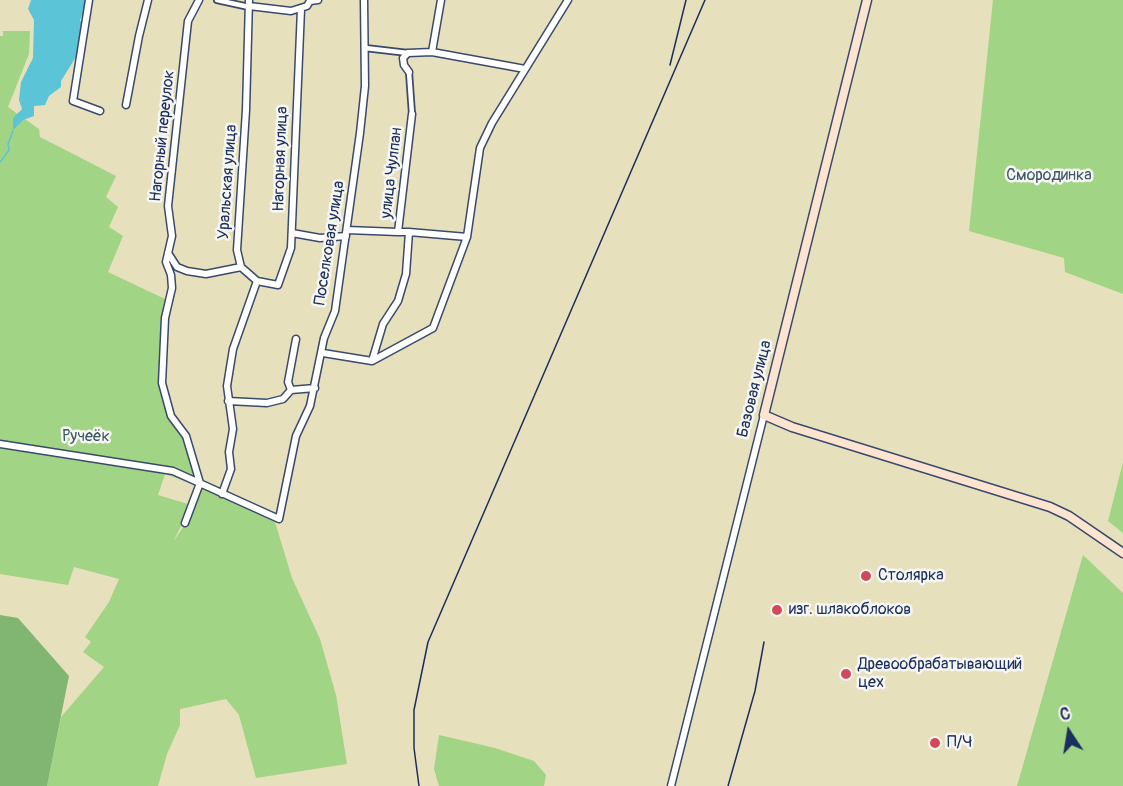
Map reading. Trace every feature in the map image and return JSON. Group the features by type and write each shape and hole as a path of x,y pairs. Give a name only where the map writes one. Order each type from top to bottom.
{"main road":[{"name":"Базовая улица","path":"764,415 867,0"},
{"path":"764,415 792,427 1050,507 1069,516 1123,553"}],"street":[{"path":"89,0 73,101 100,111"},
{"path":"126,105 148,0"},
{"name":"Нагорный переулок","path":"199,0 188,21 168,206 172,236 165,262 171,275 172,288 165,318 162,383 171,416 186,436 200,483"},
{"path":"217,0 282,10 301,9 310,0 318,0"},
{"name":"Поселковая улица","path":"222,494 279,519 296,436 310,406 323,353 324,338 335,311 360,133 364,0"},
{"path":"432,52 441,0"},
{"path":"323,353 372,361 433,328 467,237 480,148 492,123 568,0"},
{"name":"Уральская улица","path":"240,267 237,250 246,110 249,4"},
{"name":"Нагорная улица","path":"257,281 278,285 286,266 292,233 294,138 301,9"},
{"path":"364,48 408,53 432,52 525,69"},
{"path":"408,53 403,58 404,65 409,72 412,114"},
{"name":"улица Чулпан","path":"372,361 383,324 398,301 406,274 409,232 398,232 412,114"},
{"path":"292,233 320,238 346,233 398,232"},
{"path":"409,232 467,237"},
{"path":"0,444 173,471 222,494 231,469 229,452 233,429 228,401 233,350 257,281 240,267 206,274 187,272 177,267 168,253"},
{"path":"291,390 288,382 296,339"},
{"path":"228,401 267,403 283,399 291,390 315,388"},
{"name":"Базовая улица","path":"671,786 764,415"},
{"path":"185,522 200,483"}],"green space":[{"name":"Смородинка","path":"993,0 1123,0 1123,294 1065,272 1064,258 969,231"},
{"name":"Ручеёк","path":"3,31 30,31 29,54 8,107 39,129 40,137 116,176 106,197 118,207 109,227 123,236 108,272 165,299 162,384 170,416 186,437 197,480 195,485 165,474 158,495 188,504 183,522 173,542 186,523 195,496 203,487 275,522 292,578 320,639 336,695 347,764 256,778 239,715 226,699 180,709 180,725 167,754 158,786 47,786 61,717 104,667 83,652 91,642 85,637 109,602 119,579 74,567 68,585 0,574 0,36 3,36"},
{"path":"1123,462 1123,533 1108,521"},
{"path":"1083,555 1123,593 1123,786 1017,786"},
{"path":"0,615 18,618 69,676 47,786 0,786"},
{"path":"439,735 495,748 534,761 546,775 544,786 439,786 434,769"}],"water":[{"path":"31,0 87,0 87,5 80,20 83,25 78,44 79,52 61,81 61,87 49,96 45,105 34,106 34,116 23,120 13,130 13,118 22,109 19,100 21,82 33,58 34,20 28,9"}],"waterway":[{"path":"0,162 9,150 8,144 13,131"}],"railway":[{"path":"670,65 686,0"},
{"path":"419,786 414,748 414,710 428,642 705,0"},
{"path":"728,786 755,691 764,642"}],"place":[{"name":"Столярка","path":"866,576"},
{"name":"изг. шлакоблоков","path":"777,610"},
{"name":"Древообрабатывающий цех","path":"846,674"},
{"name":"П/Ч","path":"935,743"}]}
